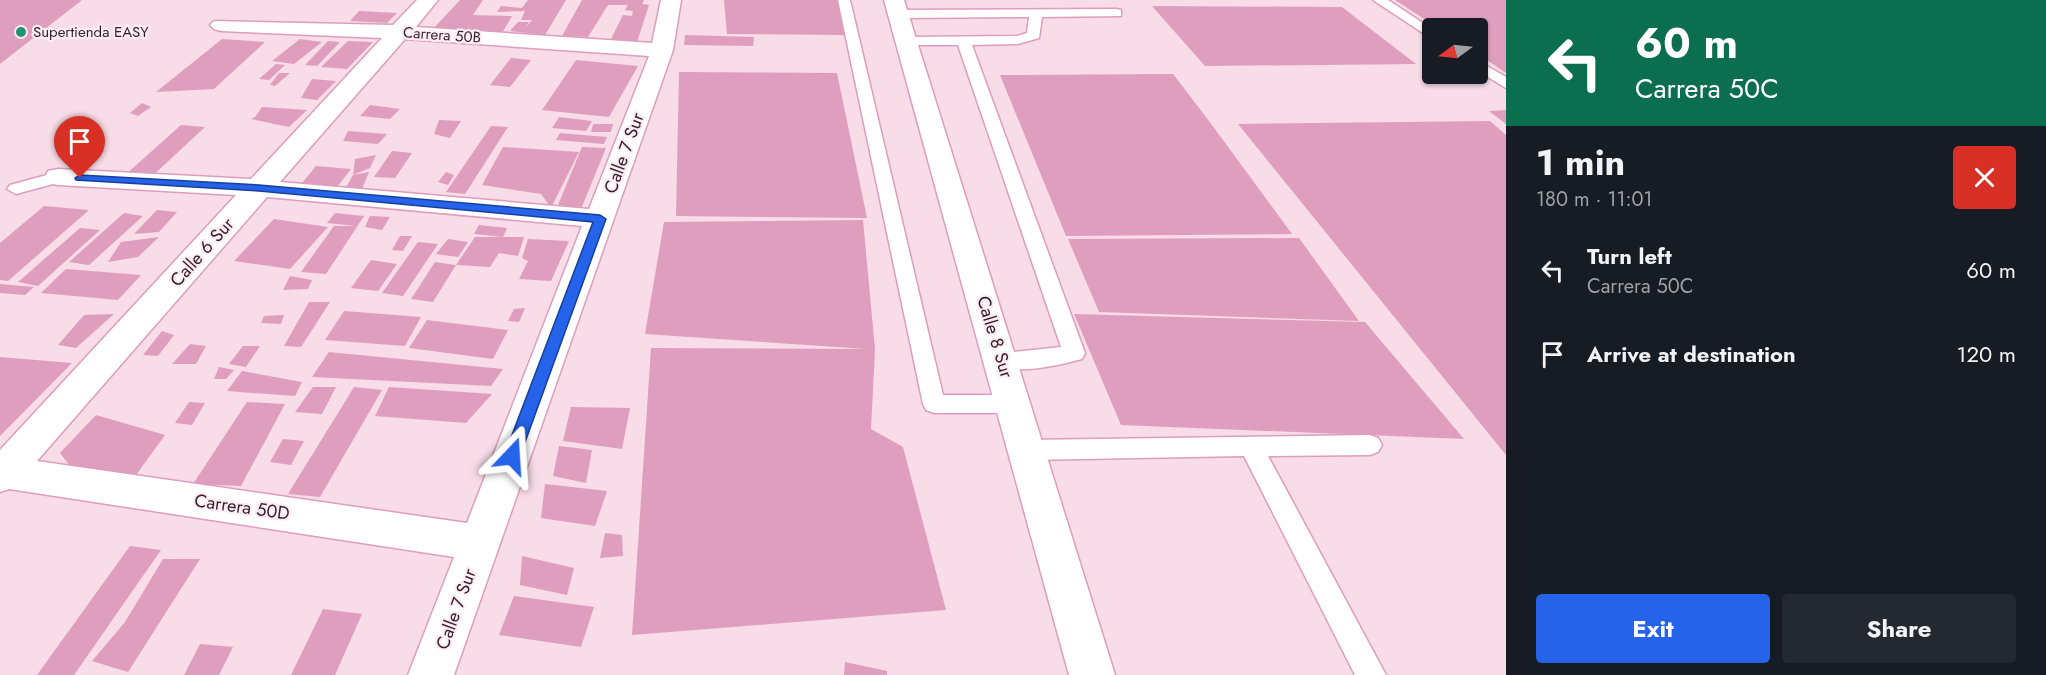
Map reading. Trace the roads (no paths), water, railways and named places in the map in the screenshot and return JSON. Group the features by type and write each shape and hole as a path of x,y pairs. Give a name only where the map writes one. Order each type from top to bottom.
{"street":[{"name":"Calle 6 Sur","path":"2,474 428,0"},
{"name":"Calle 7 Sur","path":"431,675 662,50 671,0"},
{"name":"Calle 8 Sur","path":"900,18 1015,404 1092,675"},
{"name":"Carrera 50B","path":"221,25 399,32 662,50"},
{"path":"50,171 600,219"},
{"name":"Carrera 50D","path":"2,474 480,543"}],"lane":[{"path":"844,0 934,404 1015,404"},
{"path":"951,0 957,14"},
{"path":"1379,0 1422,28"},
{"path":"900,18 957,14 1116,13"},
{"path":"900,18 964,41 1018,40 1034,35 1036,14"},
{"path":"964,41 1074,353 1034,360 1002,360"},
{"path":"1488,72 1506,84"},
{"path":"16,189 50,171"},
{"path":"1028,450 1370,445"},
{"path":"1250,446 1371,675"}],"place":[{"name":"Supertienda EASY","path":"21,32"}]}
